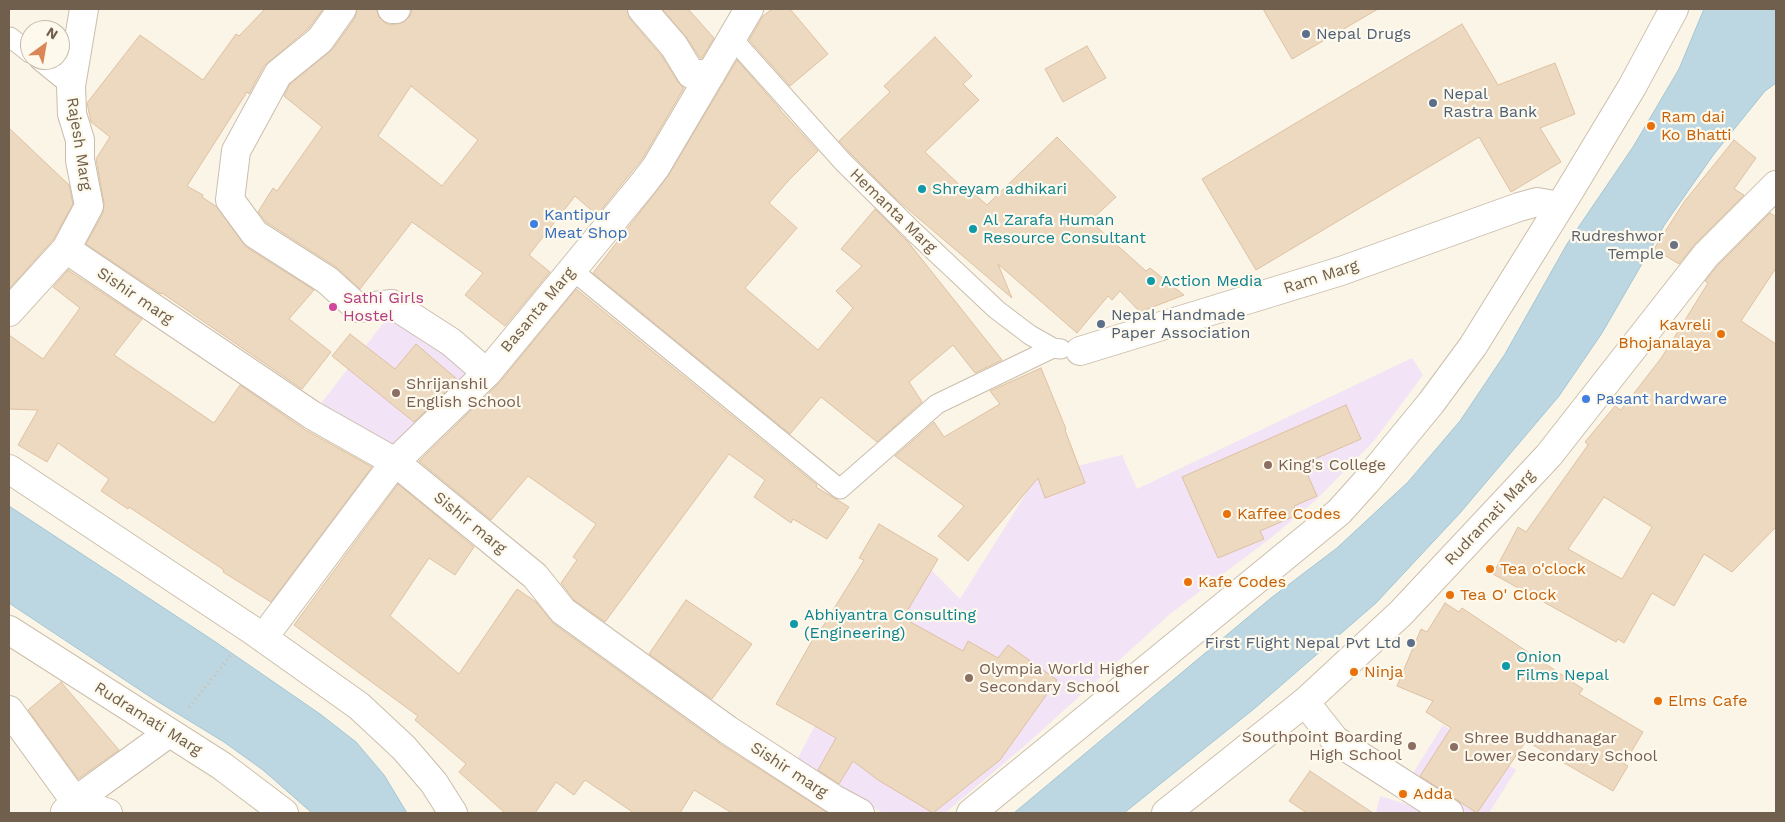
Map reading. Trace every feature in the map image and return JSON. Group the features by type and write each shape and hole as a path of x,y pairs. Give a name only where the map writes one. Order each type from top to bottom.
{"street":[{"name":"Rajesh Marg","path":"9,312 66,249 89,206 80,160 80,140 72,114 71,86 84,9"},
{"path":"342,9 320,40 278,74 236,151 230,200 255,234 327,280 358,308 392,304 451,342 487,373"},
{"path":"642,9 674,46 691,74 711,74"},
{"name":"Basanta Marg","path":"257,634 395,462 487,373 656,167 749,9"},
{"path":"971,813 1339,512 1391,453 1431,404 1473,346 1632,86 1674,9"},
{"name":"Rudramati Marg","path":"1166,813 1305,702 1401,613 1549,455 1706,255 1776,185"},
{"name":"Ram Marg","path":"1080,351 1341,271 1519,207 1537,202 1560,206"},
{"name":"Sishir marg","path":"66,249 312,415 395,462 535,576 563,611 728,730 834,799 860,813"},
{"path":"9,469 257,634 359,706 404,748 434,783 453,813"},
{"name":"Rudramati Marg","path":"9,630 177,723 222,766 284,813"},
{"path":"1305,702 1335,740 1450,813"},
{"path":"9,710 69,807 108,813"},
{"path":"69,807 177,723"}],"lane":[{"path":"10,36 20,44"},
{"name":"Hemanta Marg","path":"731,37 843,162 997,310 1030,335 1053,348 1080,351"},
{"path":"51,70 71,86"},
{"path":"572,270 840,489 936,404 1053,348"}],"path":[{"path":"177,723 234,653"}],"shaded area":[{"name":"Shrijanshil English School","path":"392,312 485,372 395,462 312,415"},
{"name":"Olympia World Higher Secondary School","path":"1412,358 1423,375 1373,442 1316,500 1272,537 1170,614 1029,742 945,813 883,813 796,762 908,546 960,599 1037,476 1122,455 1137,489"},
{"name":"Shree Buddhanagar Lower Secondary School","path":"1443,725 1516,770 1489,813 1468,813 1410,778"},
{"path":"1380,796 1434,813 1376,813"}],"water":[{"path":"1704,9 1776,9 1776,83 1765,91 1714,154 1665,224 1602,333 1559,396 1460,513 1376,603 1255,708 1124,813 1014,813 1271,598 1337,548 1408,482 1460,421 1505,354 1567,244 1633,147 1679,69"},
{"path":"9,506 217,643 320,714 356,742 384,775 407,813 312,813 263,770 224,742 152,698 9,603"}],"building":[{"path":"265,9 323,9 308,29 264,66 249,94 247,92 187,186 203,195 202,197 217,207 246,247 314,290 289,319 331,352 302,389 162,293 86,244 103,213 104,203 96,159 110,137 91,122 87,103 140,35 203,80 236,34 239,36"},
{"path":"357,9 376,9 379,17 385,23 392,25 404,22 410,16 412,9 627,9 630,19 661,55 684,88 643,158 597,215 575,196 529,255 550,272 505,326 465,295 483,273 412,222 360,289 336,267 266,222 258,212 273,188 277,191 322,127 284,96 290,84 333,49 355,18","holes":["411,86 478,140 442,186 378,136"]},
{"path":"664,9 688,9 714,38 702,58 700,58"},
{"path":"772,9 790,9 828,54 790,86 749,40 763,16"},
{"name":"Nepal Drugs","path":"1263,9 1378,9 1292,59"},
{"path":"1462,24 1498,85 1555,63 1575,114 1540,128 1561,162 1511,192 1479,137 1256,270 1202,179"},
{"path":"935,37 972,76 963,84 979,100 925,152 967,192 969,189 987,205 1057,137 1116,197 1090,221 1146,271 1150,268 1184,295 1140,312 1120,291 1112,300 1108,296 1077,333 998,264 1012,298 896,199 851,154 839,141 890,92 884,86"},
{"path":"1087,46 1106,78 1063,102 1045,69"},
{"path":"737,60 818,151 769,203 797,228 745,288 818,350 853,308 836,291 862,266 841,249 875,209 908,242 1002,360 975,373 953,345 909,382 922,402 877,442 821,397 790,434 593,273 668,176"},
{"path":"9,128 69,185 73,204 53,240 9,289"},
{"path":"1734,140 1756,158 1734,189 1744,195 1695,244 1679,264 1654,249 1684,202"},
{"path":"1770,213 1776,217 1776,268 1741,321 1776,344 1776,527 1732,572 1704,554 1674,606 1652,593 1624,643 1618,639 1616,642 1493,574 1518,527 1526,532 1588,445 1585,442 1615,406 1621,410 1662,357 1708,283 1705,281 1718,265","holes":["1604,497 1652,527 1622,579 1568,549"]},
{"path":"68,270 142,319 114,355 214,423 240,385 304,429 372,467 271,602 223,572 224,570 129,507 128,509 101,491 109,479 58,443 47,462 18,445 38,410 9,409 9,335 43,359 80,308 53,287"},
{"path":"576,289 817,485 816,487 849,507 827,539 793,519 791,523 754,497 765,480 729,454 605,622 574,600 561,583 577,560 573,557 596,524 528,476 491,520 419,461 499,383"},
{"path":"350,334 395,369 416,344 458,380 414,422 332,356"},
{"path":"1041,368 1066,429 1085,483 1045,498 1038,478 968,561 938,536 964,506 895,456 934,422 944,437 1000,404 990,391"},
{"path":"1346,405 1361,439 1310,461 1314,468 1306,471 1317,496 1294,506 1297,515 1260,531 1264,539 1218,558 1182,477"},
{"path":"398,484 474,547 455,575 429,558 390,616 459,674 517,589 536,602 554,624 719,743 828,813 732,813 694,790 680,813 634,813 585,780 574,795 556,782 535,813 505,813 459,772 466,764 415,720 418,716 294,625"},
{"path":"879,524 938,559 903,618 963,651 968,641 998,658 1008,645 1057,680 1000,760 933,813 878,780 853,761 839,784 818,770 836,738 776,704 820,627 822,628 864,560 859,558"},
{"path":"686,600 752,644 712,699 649,654"},
{"path":"1445,603 1459,612 1462,608 1583,689 1579,694 1643,732 1624,764 1628,766 1613,791 1526,741 1477,813 1420,776 1451,728 1426,712 1433,701 1397,686 1421,629 1427,632"},
{"path":"61,682 119,750 78,779 28,710"},
{"path":"1310,771 1373,813 1307,813 1289,801"}],"place":[{"name":"Nepal Drugs","path":"1306,34"},
{"name":"Nepal Rastra Bank","path":"1433,103"},
{"name":"Ram dai Ko Bhatti","path":"1651,126"},
{"name":"Shreyam adhikari","path":"922,189"},
{"name":"Kantipur Meat Shop","path":"534,224"},
{"name":"Al Zarafa Human Resource Consultant","path":"973,229"},
{"name":"Rudreshwor Temple","path":"1674,245"},
{"name":"Action Media","path":"1151,281"},
{"name":"Sathi Girls Hostel","path":"333,307"},
{"name":"Nepal Handmade Paper Association","path":"1101,324"},
{"name":"Kavreli Bhojanalaya","path":"1721,334"},
{"name":"Shrijanshil English School","path":"396,393"},
{"name":"Pasant hardware","path":"1586,399"},
{"name":"King's College","path":"1268,465"},
{"name":"Kaffee Codes","path":"1227,514"},
{"name":"Tea o'clock","path":"1490,569"},
{"name":"Kafe Codes","path":"1188,582"},
{"name":"Tea O' Clock","path":"1450,595"},
{"name":"Abhiyantra Consulting (Engineering)","path":"794,624"},
{"name":"First Flight Nepal Pvt Ltd","path":"1411,643"},
{"name":"Onion Films Nepal","path":"1506,666"},
{"name":"Ninja","path":"1354,672"},
{"name":"Olympia World Higher Secondary School","path":"969,678"},
{"name":"Elms Cafe","path":"1658,701"},
{"name":"Southpoint Boarding High School","path":"1412,746"},
{"name":"Shree Buddhanagar Lower Secondary School","path":"1454,747"},
{"name":"Adda","path":"1403,794"}]}
